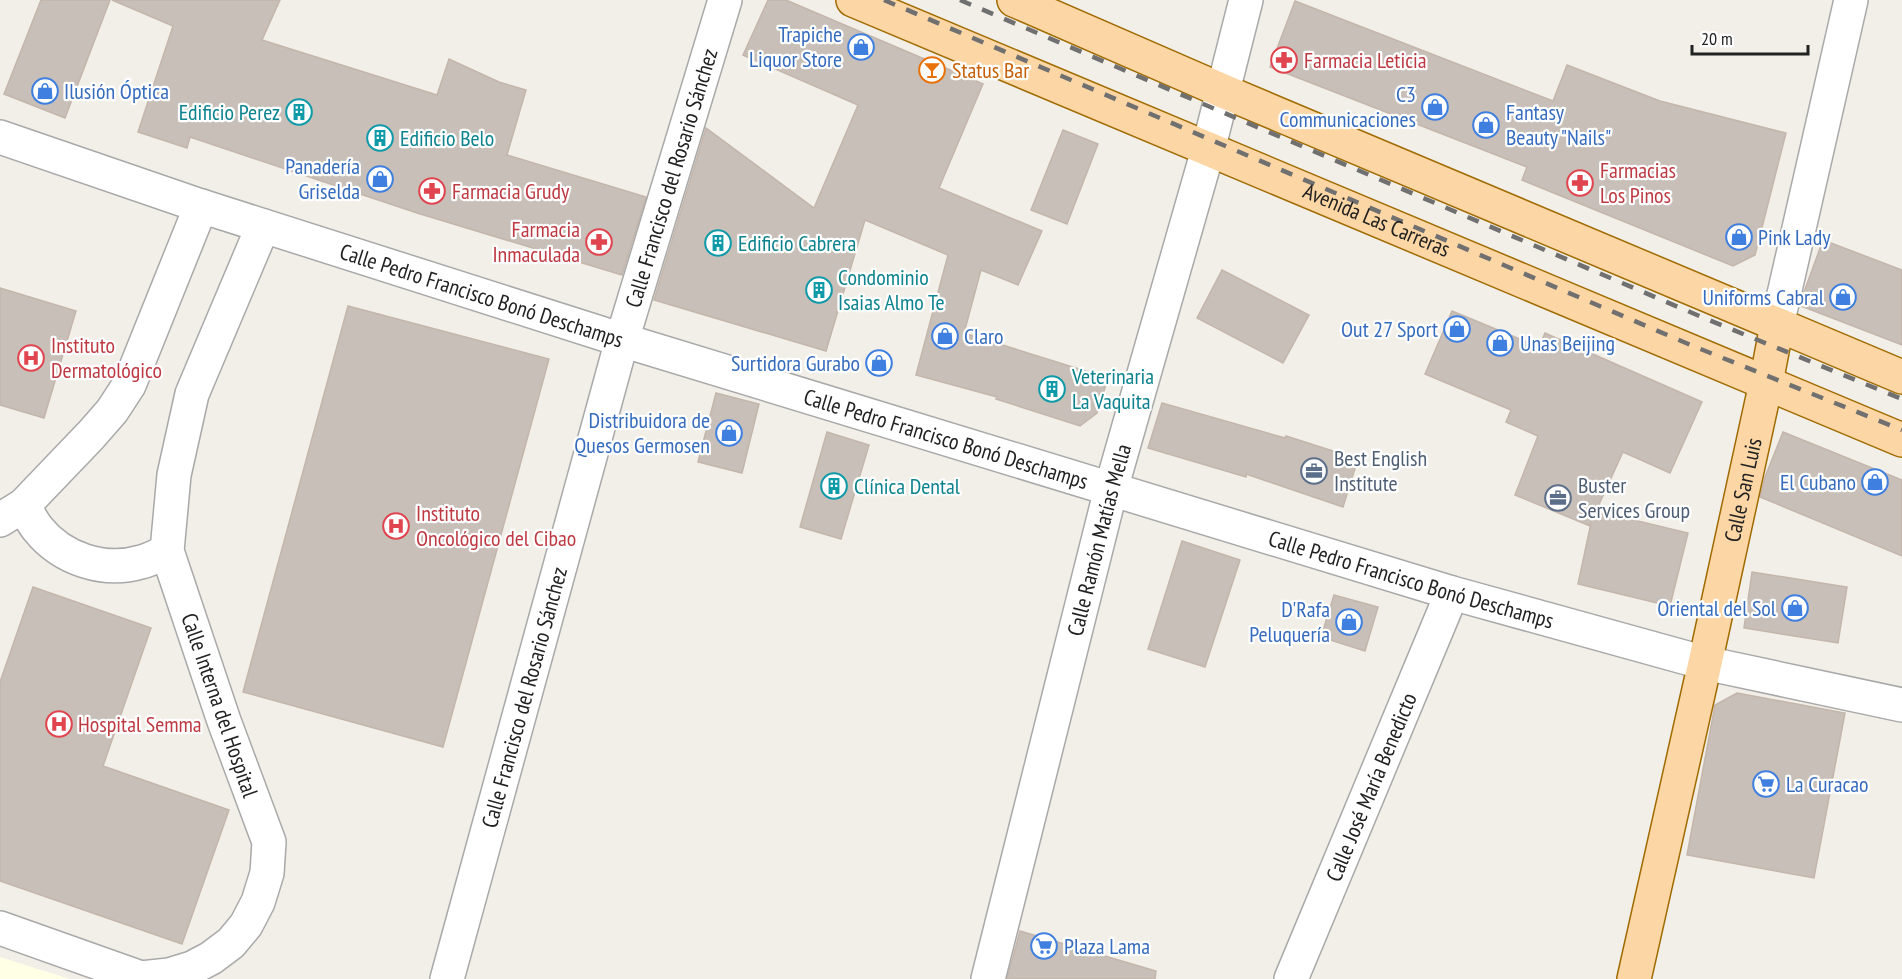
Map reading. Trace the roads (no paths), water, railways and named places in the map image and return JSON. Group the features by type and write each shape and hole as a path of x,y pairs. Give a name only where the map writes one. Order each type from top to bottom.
{"main road":[{"name":"Avenida Las Carreras","path":"853,0 1902,440"},
{"path":"1014,0 1223,91 1902,377"},
{"name":"Calle San Luis","path":"1634,979 1705,663 1777,325"}],"street":[{"name":"Calle Francisco del Rosario Sánchez","path":"447,979 622,340 725,0"},
{"name":"Calle Ramón Matías Mella","path":"988,979 1111,489 1208,150 1246,0"},
{"name":"Calle San Luis","path":"1777,325 1851,0"},
{"name":"Calle Pedro Francisco Bonó Deschamps","path":"0,138 201,206 622,340 1452,593 1705,663 1902,705"},
{"path":"167,551 141,562 112,566 84,561 59,549 38,529 12,512 112,411 129,385 201,206"},
{"name":"Calle Interna del Hospital","path":"0,928 141,978 169,975 192,968 211,958 231,943 246,925 258,902 267,873 269,842 224,721 167,551 174,475 192,394 263,226"},
{"name":"Calle José María Benedicto","path":"1291,979 1452,593"}],"railway":[{"path":"884,0 1693,346 1902,430"},
{"path":"960,0 1704,318 1902,399"}],"place":[{"name":"Trapiche Liquor Store","path":"861,47"},
{"name":"Farmacia Leticia","path":"1284,60"},
{"name":"Status Bar","path":"932,70"},
{"name":"Ilusión Óptica","path":"45,91"},
{"name":"C3 Communicaciones","path":"1435,107"},
{"name":"Edificio Perez","path":"299,112"},
{"name":"Fantasy Beauty \"Nails\"","path":"1486,125"},
{"name":"Edificio Belo","path":"380,138"},
{"name":"Panadería Griselda","path":"380,179"},
{"name":"Farmacias Los Pinos","path":"1580,183"},
{"name":"Farmacia Grudy","path":"432,191"},
{"name":"Pink Lady","path":"1739,237"},
{"name":"Farmacia Inmaculada","path":"599,242"},
{"name":"Edificio Cabrera","path":"718,243"},
{"name":"Condominio Isaias Almo Te","path":"819,290"},
{"name":"Uniforms Cabral","path":"1843,297"},
{"name":"Out 27 Sport","path":"1457,329"},
{"name":"Claro","path":"945,336"},
{"name":"Unas Beijing","path":"1500,343"},
{"name":"Instituto Dermatológico","path":"31,358"},
{"name":"Surtidora Gurabo","path":"879,363"},
{"name":"Veterinaria La Vaquita","path":"1052,389"},
{"name":"Distribuidora de Quesos Germosen","path":"729,433"},
{"name":"Best English Institute","path":"1314,471"},
{"name":"El Cubano","path":"1875,482"},
{"name":"Clínica Dental","path":"834,486"},
{"name":"Buster Services Group","path":"1558,498"},
{"name":"Instituto Oncológico del Cibao","path":"396,526"},
{"name":"Oriental del Sol","path":"1795,608"},
{"name":"D'Rafa Peluquería","path":"1349,622"},
{"name":"Hospital Semma","path":"59,724"},
{"name":"La Curacao","path":"1766,784"},
{"name":"Plaza Lama","path":"1044,946"}]}
